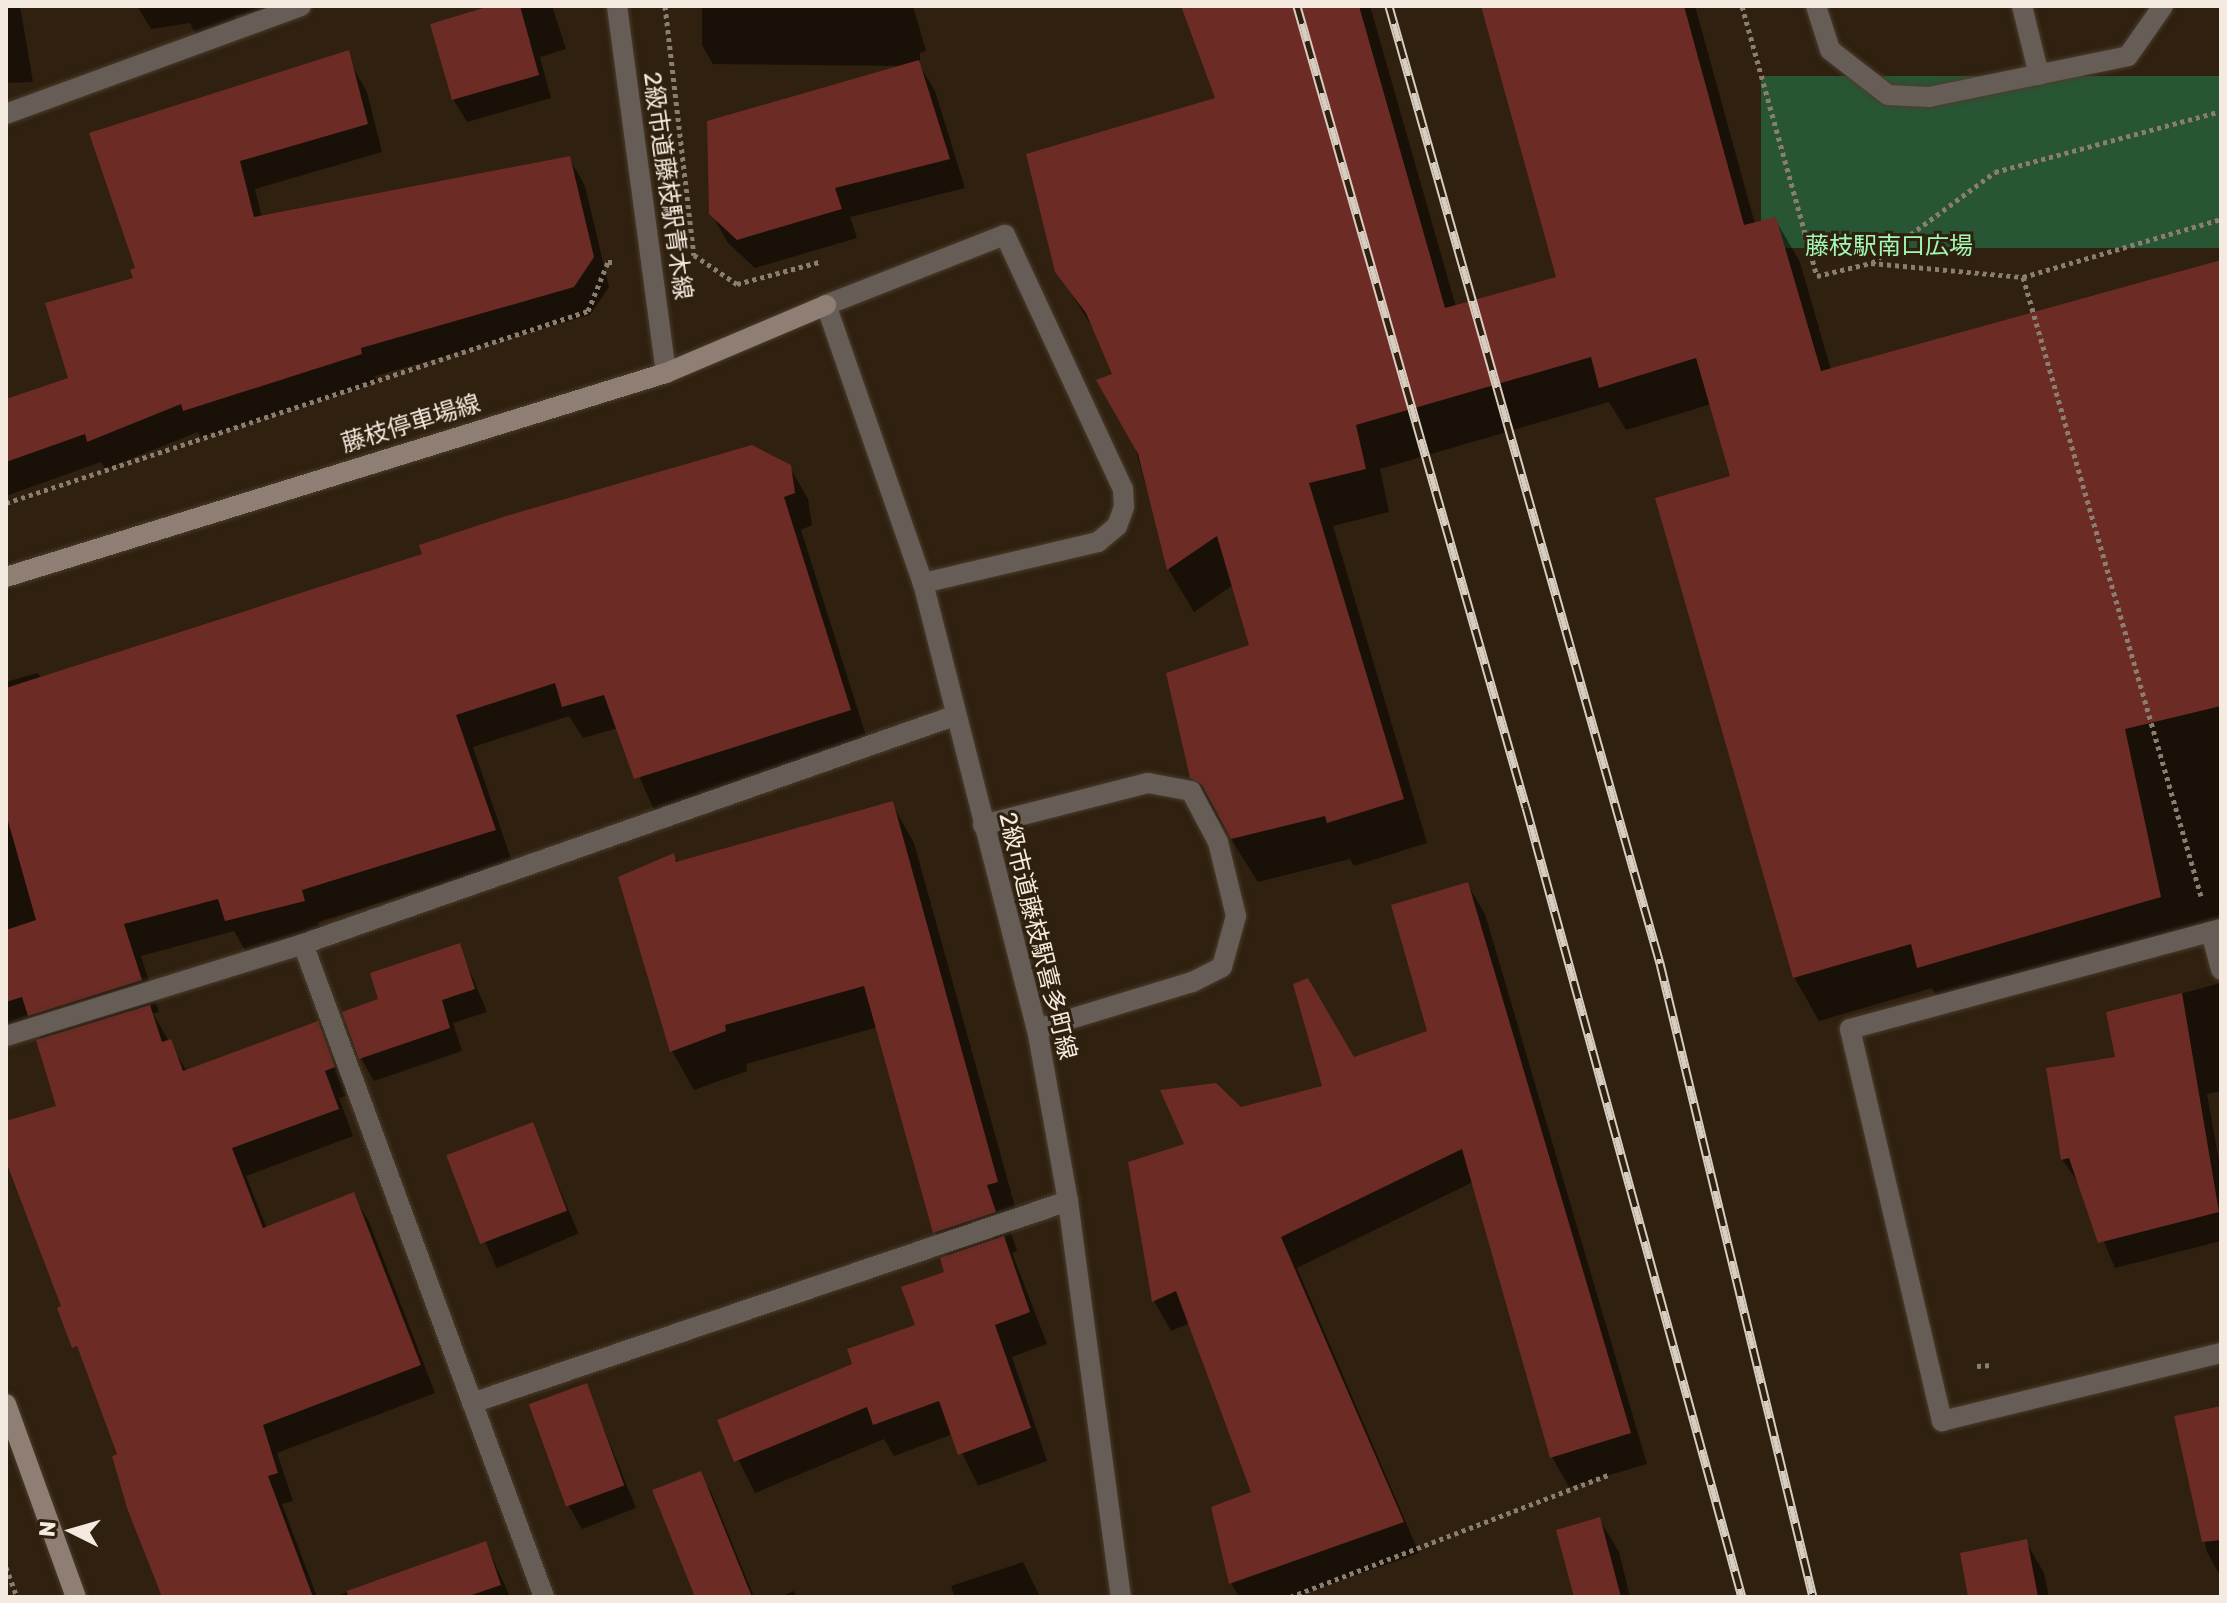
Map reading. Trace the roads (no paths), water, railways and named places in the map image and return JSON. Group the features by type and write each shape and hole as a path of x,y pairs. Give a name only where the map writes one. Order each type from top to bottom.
{"main road":[{"name":"藤枝停車場線","path":"6,577 666,373 826,305"},
{"path":"6,1404 76,1597"}],"street":[{"name":"2級市道藤枝駅青木線","path":"617,6 666,373"},
{"path":"1816,6 1830,50 1888,95 1929,97 2128,56 2163,6"},
{"path":"2022,6 2039,75"},
{"path":"6,114 291,7"},
{"path":"826,305 1005,235 1123,489 1124,507 1117,526 1098,542 923,583"},
{"name":"2級市道藤枝駅喜多町線","path":"826,305 923,583 954,716 1037,1029 1068,1201 1121,1597"},
{"path":"6,1036 303,944 954,716"},
{"path":"983,825 1148,783 1191,791 1218,842 1236,916 1222,967 1192,982 1037,1029"},
{"path":"2221,970 2216,930 1850,1029 1942,1421 2221,1353"},
{"path":"303,944 544,1597"},
{"path":"472,1403 1068,1201"}],"railway":[{"path":"1297,6 1526,807 1742,1597"},
{"path":"1389,6 1660,963 1813,1597"}],"park label":[{"name":"藤枝駅南口広場","path":"1889,247"}]}
